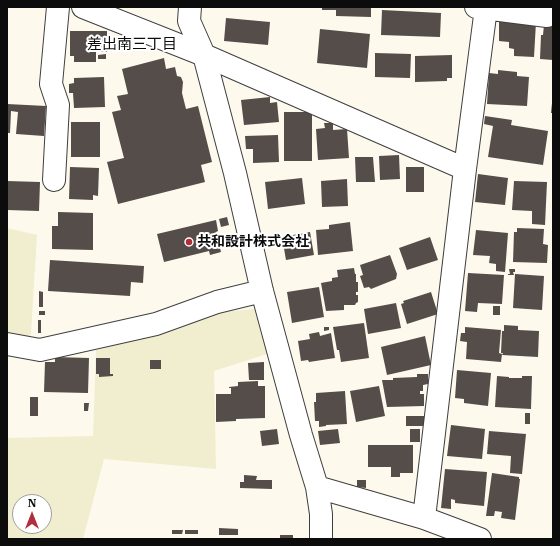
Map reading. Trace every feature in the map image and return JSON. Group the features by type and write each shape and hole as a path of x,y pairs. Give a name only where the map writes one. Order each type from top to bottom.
{"street":[{"path":"54,180 58,105 52,84 58,7"},
{"path":"83,7 204,55 464,169"},
{"path":"190,7 190,20 204,55 236,173 262,291 301,435 317,487 321,514 321,539"},
{"path":"424,518 481,8 547,16"},
{"path":"7,344 40,350 156,324 217,302 262,291"},
{"path":"317,487 424,518 480,539"}],"shaded area":[{"path":"7,228 37,235 31,333 28,341 7,336"},
{"path":"264,308 270,353 214,371 216,469 104,459 83,539 7,539 7,438 93,436 96,350 211,313"}],"building":[{"path":"322,7 371,7 371,17 336,16 336,10 322,10"},
{"path":"382,10 441,13 440,37 381,35"},
{"path":"226,18 270,22 268,45 224,41"},
{"path":"499,20 536,22 534,57 514,56 514,49 509,48 509,42 499,41"},
{"path":"544,25 553,25 553,60 540,59 541,35 543,35"},
{"path":"320,29 370,34 367,68 317,63"},
{"path":"70,31 107,31 107,52 96,52 96,62 74,62 74,56 70,56"},
{"path":"375,53 411,54 410,78 375,77"},
{"path":"106,54 106,59 98,59 98,55"},
{"path":"452,55 452,78 447,78 447,81 415,82 415,56"},
{"path":"164,58 166,69 175,67 177,76 181,77 183,82 182,93 186,109 198,106 212,162 201,165 205,182 118,204 107,162 124,158 112,112 121,110 117,96 128,94 122,69"},
{"path":"498,70 517,72 517,76 529,77 527,106 487,104 489,73 498,74"},
{"path":"104,77 105,107 74,108 73,93 69,93 69,84 74,83 74,78"},
{"path":"270,97 270,103 277,102 279,122 244,125 241,100"},
{"path":"552,103 553,113 551,113"},
{"path":"7,104 46,106 44,136 16,134 18,112 11,111 10,133 7,133"},
{"path":"284,112 312,112 312,161 284,161"},
{"path":"485,116 512,120 511,125 548,131 543,165 488,157 493,126 484,124"},
{"path":"71,122 100,122 100,157 71,157"},
{"path":"324,123 333,123 333,130 347,129 349,158 318,160 316,129 325,128"},
{"path":"278,135 279,162 253,163 253,149 246,149 245,136"},
{"path":"399,155 400,179 380,180 379,156"},
{"path":"355,157 373,157 375,182 356,182"},
{"path":"70,167 99,168 98,196 93,195 93,200 69,199"},
{"path":"406,167 424,167 424,192 406,192"},
{"path":"478,174 508,178 505,205 475,202"},
{"path":"302,178 305,204 268,209 265,182"},
{"path":"347,179 348,206 322,207 321,181"},
{"path":"7,181 40,182 39,211 7,210"},
{"path":"514,181 547,182 545,225 532,224 532,211 512,210"},
{"path":"58,212 93,213 93,250 52,249 52,226 58,226"},
{"path":"227,217 229,225 221,227 219,219"},
{"name":"共和設計株式会社","path":"216,220 218,231 216,232 221,252 210,255 209,251 164,262 157,234"},
{"path":"350,222 353,251 318,255 316,230 329,229 329,225"},
{"path":"517,228 544,229 543,244 548,245 547,263 513,262 514,232 517,232"},
{"path":"476,230 508,233 505,272 496,271 496,264 489,263 490,256 473,255"},
{"path":"310,232 314,255 286,260 282,237"},
{"path":"430,237 438,260 407,270 399,248"},
{"path":"390,255 397,274 396,279 371,289 369,287 364,288 360,276 363,275 360,265"},
{"path":"50,260 144,266 143,283 131,282 130,296 48,291"},
{"path":"354,268 356,282 358,282 358,292 356,292 356,295 358,295 358,302 355,305 344,305 344,310 326,311 321,283 332,281 332,278 338,277 337,270"},
{"path":"509,269 515,269 515,272 513,272 514,275 508,275 510,274"},
{"path":"468,273 504,275 502,304 478,303 477,312 465,311"},
{"path":"515,274 544,276 542,310 513,308"},
{"path":"319,287 324,317 292,323 287,292"},
{"path":"39,291 43,292 43,307 39,307"},
{"path":"431,292 438,314 407,324 401,304 404,303 403,301"},
{"path":"396,303 401,328 368,334 364,309"},
{"path":"493,306 500,306 500,315 493,315"},
{"path":"39,311 45,311 45,315 39,315"},
{"path":"38,320 41,320 41,333 38,333"},
{"path":"364,323 369,358 341,362 339,350 337,350 333,327"},
{"path":"504,325 518,326 518,330 539,331 538,357 502,355 502,331 504,331"},
{"path":"324,327 329,327 329,330 324,331"},
{"path":"465,327 501,330 499,353 502,354 501,362 466,359 467,342 460,341 461,333 465,333"},
{"path":"319,332 320,336 331,333 335,358 309,362 308,360 301,361 298,341 310,339 309,334"},
{"path":"425,336 431,365 387,375 381,347"},
{"path":"55,357 89,358 88,393 44,392 45,362 55,362"},
{"path":"96,358 110,358 110,374 113,374 113,376 99,377 99,374 96,374"},
{"path":"150,360 161,360 161,369 150,369"},
{"path":"264,362 264,380 249,380 248,363"},
{"path":"457,370 491,373 488,406 464,403 464,399 455,398"},
{"path":"417,374 428,374 428,384 423,385 423,391 420,391 420,394 424,394 424,406 387,407 382,380 417,377"},
{"path":"497,376 522,378 522,376 532,376 531,409 495,407"},
{"path":"258,381 258,386 265,386 265,418 236,419 236,421 216,422 216,394 231,394 231,388 229,387 238,386 238,382"},
{"path":"379,386 385,416 356,422 350,391"},
{"path":"345,391 347,424 326,425 319,427 319,421 315,421 314,402 316,402 316,393"},
{"path":"30,397 38,397 38,416 30,416"},
{"path":"84,403 89,403 88,411 84,411"},
{"path":"525,413 530,413 530,424 525,424"},
{"path":"406,416 425,416 425,426 406,426"},
{"path":"451,425 485,429 482,459 447,456"},
{"path":"277,429 279,444 262,446 260,431"},
{"path":"338,429 340,443 320,445 318,431"},
{"path":"410,429 420,429 420,442 410,442"},
{"path":"489,431 526,434 522,474 510,473 511,456 487,454"},
{"path":"368,445 413,445 413,473 400,473 400,477 391,477 391,467 368,467"},
{"path":"445,469 487,472 484,506 455,503 455,500 451,499 451,509 441,508"},
{"path":"492,473 519,477 520,479 515,520 501,518 502,512 495,511 494,516 486,516"},
{"path":"244,475 257,476 256,480 272,480 272,489 240,488 240,482 244,482"},
{"path":"357,480 366,480 366,488 357,487"},
{"path":"219,528 238,529 238,535 219,535"},
{"path":"172,530 183,530 182,534 172,534"},
{"path":"185,530 198,530 198,534 185,534"},
{"path":"280,535 293,535 293,539 280,539"}],"place":[{"name":"共和設計株式会社","path":"189,242"}],"district":[{"name":"差出南三丁目","path":"132,45"}]}
